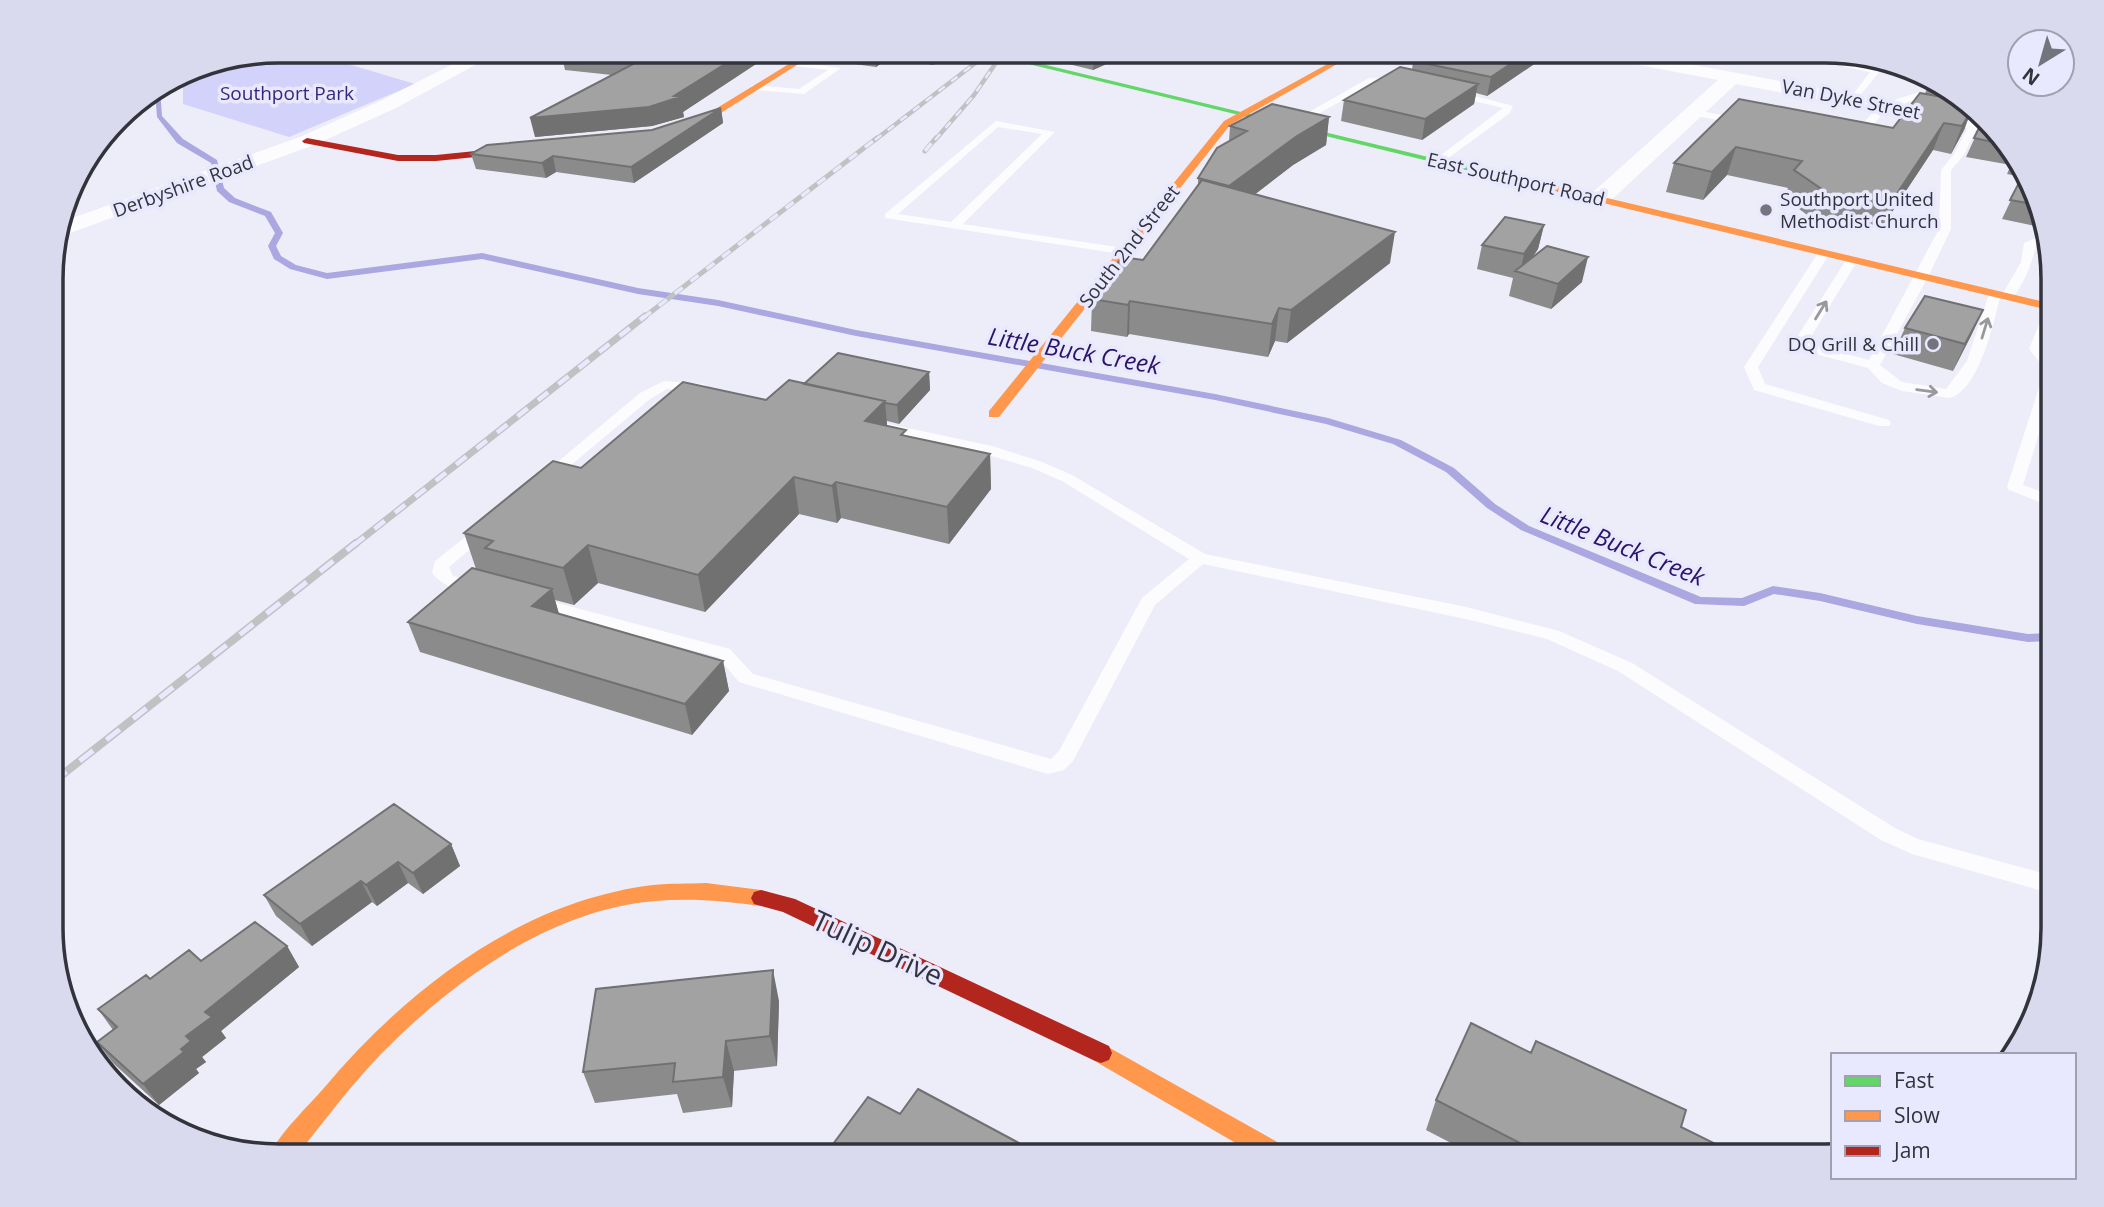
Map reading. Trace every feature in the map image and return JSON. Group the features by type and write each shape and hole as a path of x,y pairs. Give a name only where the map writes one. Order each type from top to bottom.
{"street":[{"name":"Derbyshire Road","path":"69,227 307,141 387,105 469,63"},
{"name":"East Southport Road","path":"1031,63 2041,304"},
{"name":"South 2nd Street","path":"994,414 1227,123 1334,63"},
{"name":"Van Dyke Street","path":"1682,63 1732,77 1974,123"},
{"path":"655,135 688,127 794,64"},
{"path":"1599,200 1732,77"},
{"name":"Derbyshire Road","path":"307,141 398,158 436,158 543,147"},
{"name":"Tulip Drive","path":"291,1144 369,1052 414,1010 456,978 523,936 595,904 684,888 748,894 788,905 1098,1051 1259,1144"}],"lane":[{"path":"756,87 802,92 837,68 786,63"},
{"path":"1849,65 1876,70 1854,100"},
{"path":"1290,126 1372,80 1413,85"},
{"path":"1437,90 1508,106 1507,111 1440,161"},
{"path":"1837,141 1864,129 1888,106 1903,97 1946,101"},
{"path":"1693,113 1749,123"},
{"path":"954,226 1050,132 996,124 889,216 954,226 1124,252"},
{"path":"1873,365 1945,229 1946,170 1978,126"},
{"path":"1852,260 1799,345 1873,365 1877,372 1897,385 1924,393 1950,394 1961,384 1977,354 2001,295 2027,262 2029,243 2037,240"},
{"path":"1824,253 1751,367 1759,387 1884,423"},
{"path":"2036,349 2041,336"},
{"path":"2036,349 2041,350"},
{"path":"2036,349 2041,355"},
{"path":"534,489 645,396 664,385 722,392"},
{"path":"2041,404 2015,487 2041,497"},
{"path":"870,424 992,450 1037,465 1067,478 1200,558 1466,613 1553,635 1625,667 1888,834 1912,846 2041,882"},
{"path":"503,514 441,565 441,573 447,580 724,653 746,678 1048,767 1057,765 1066,756 1148,602 1200,558"}],"green space":[{"name":"Southport Park","path":"265,63 345,63 415,84 289,137 183,104 183,86 196,79 237,67"}],"building":[{"path":"635,63 727,63 674,96 680,97 649,107 530,118"},
{"path":"1423,63 1512,63 1491,77"},
{"path":"1400,67 1478,84 1425,119 1344,100"},
{"path":"1920,93 1939,96 1967,117 1962,126 1944,123 1896,195 1854,197 1851,200 1832,196 1794,170 1802,161 1736,147 1712,172 1674,163 1739,99 1893,128"},
{"path":"1272,104 1329,117 1297,136 1229,186 1198,178 1217,148 1247,131 1230,126"},
{"path":"721,108 631,167 553,156 542,163 471,154 487,145 652,130"},
{"path":"1979,128 1991,142 1974,138"},
{"path":"1202,180 1395,232 1291,310 1279,308 1272,324 1130,301 1128,305 1092,299 1122,257 1143,260"},
{"path":"2019,184 2027,203 2010,200"},
{"path":"1505,217 1544,225 1524,254 1482,245"},
{"path":"1547,246 1588,257 1558,284 1515,271"},
{"path":"1925,296 1983,310 1965,344 1905,328"},
{"path":"838,353 929,372 897,405 804,384"},
{"path":"789,380 885,401 865,421 906,430 901,435 990,454 947,507 836,482 832,486 794,477 698,575 588,545 563,568 485,548 493,541 464,533 553,461 581,468 683,382 766,400"},
{"path":"472,568 552,589 532,606 723,661 685,704 408,622"},
{"path":"394,804 451,844 413,873 398,862 366,885 361,881 300,924 264,895"},
{"path":"255,922 287,946 205,1012 212,1017 186,1036 191,1041 181,1049 184,1052 143,1084 97,1042 117,1027 98,1009 146,975 150,979 189,950 201,961"},
{"path":"773,970 770,1036 726,1041 723,1077 673,1082 675,1063 583,1072 596,989"},
{"path":"1471,1023 1531,1053 1536,1041 1686,1110 1681,1127 1716,1144 1522,1144 1436,1100"},
{"path":"918,1089 1021,1144 833,1144 868,1097 900,1114"}],"waterway":[{"name":"Little Buck Creek","path":"158,101 159,116 180,141 214,162 220,189 232,200 268,214 279,233 272,246 277,257 293,267 327,276 482,256 638,291 718,303 856,333 1215,397 1328,421 1397,442 1450,470 1491,506 1525,528 1699,601 1744,602 1773,590 1820,597 1917,620 2028,638 2041,637"}],"railway":[{"path":"875,140 975,63"},
{"path":"935,140 974,95 996,63"},
{"path":"643,318 877,138"},
{"path":"925,151 936,138"},
{"path":"354,545 645,316"},
{"path":"63,774 356,543"}],"traffic: fast":[{"path":"1029,63 1527,182"}],"traffic: slow":[{"path":"674,131 702,121 796,63"},
{"path":"994,414 1227,123 1334,63"},
{"path":"1527,182 2041,305"},
{"path":"291,1144 374,1047 414,1009 456,975 502,946 550,922 601,904 653,893 706,891 761,898"},
{"path":"1101,1053 1259,1144"}],"traffic: jam":[{"path":"307,141 398,158 436,158 524,149"},
{"path":"761,898 788,905 1101,1053"}],"place":[{"name":"Southport United Methodist Church","path":"1766,210"},
{"name":"DQ Grill & Chill","path":"1933,344"}]}
